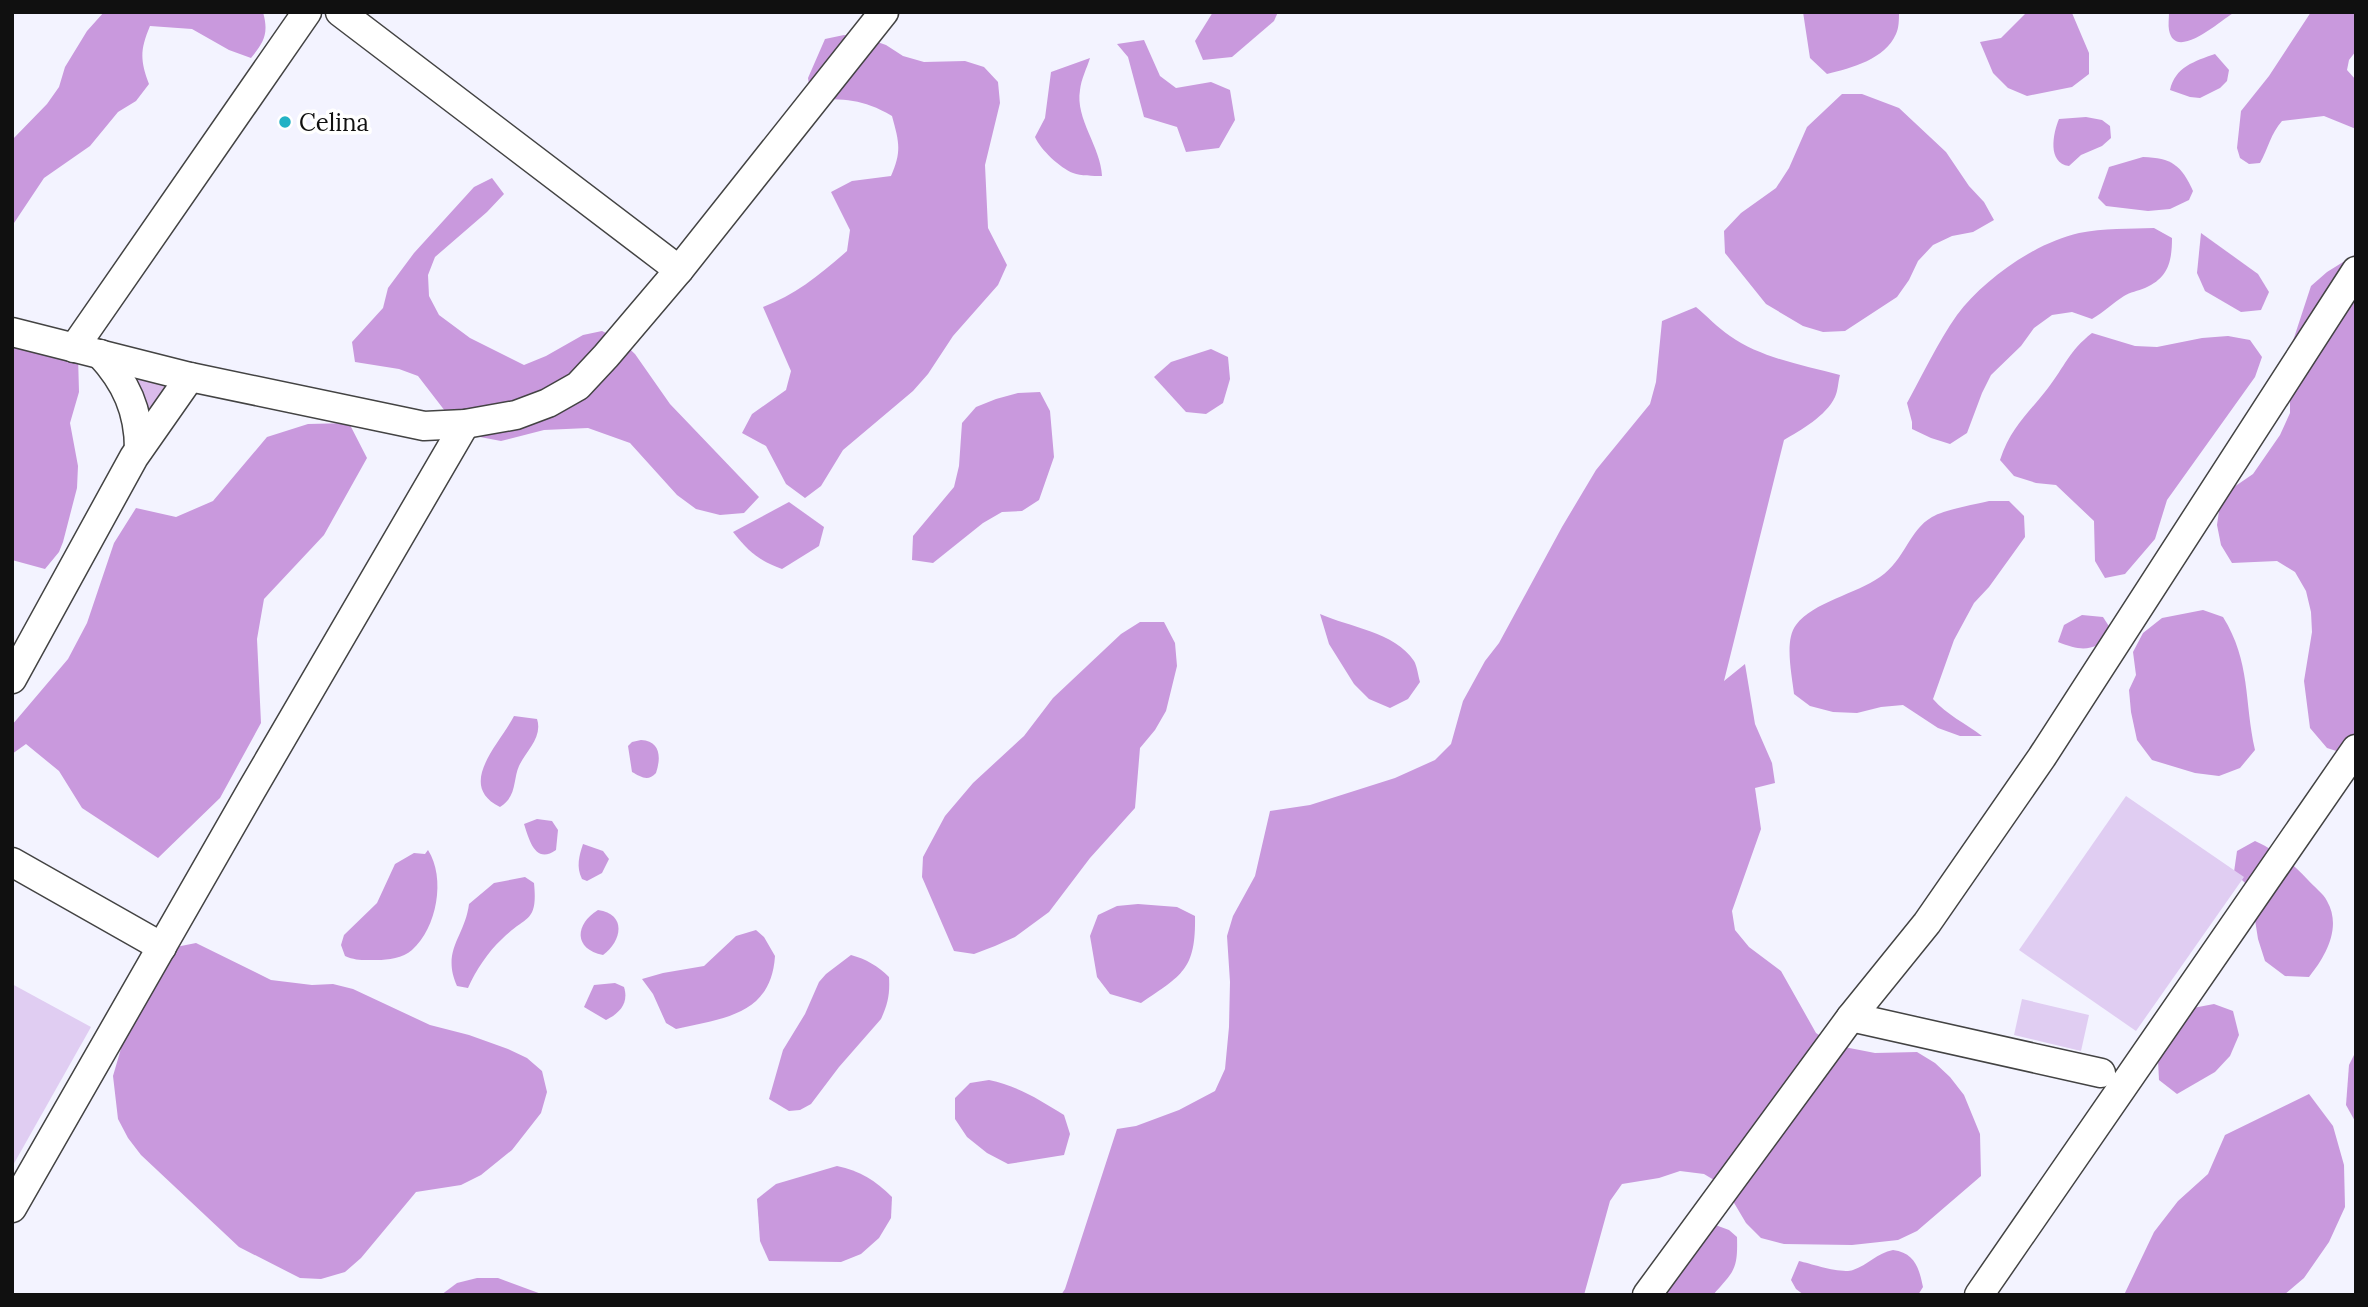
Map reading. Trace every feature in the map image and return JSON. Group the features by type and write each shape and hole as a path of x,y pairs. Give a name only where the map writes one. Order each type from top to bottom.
{"street":[{"path":"87,351 307,12"},
{"path":"340,12 679,270"},
{"path":"12,332 190,377 424,426 465,424 516,415 548,403 578,386 606,356 679,270 884,12"},
{"path":"1647,1295 1852,1017 1927,923 2042,757 2356,271"},
{"path":"87,351 118,376 132,402 139,430 139,449"},
{"path":"12,678 139,449 190,377"},
{"path":"13,1204 465,424"},
{"path":"1979,1295 2356,749"},
{"path":"12,862 162,947"},
{"path":"1852,1017 2101,1073"}],"shaded area":[{"path":"104,12 263,12 265,32 251,58 229,50 192,29 150,26 142,55 149,84 136,101 118,112 90,146 44,178 12,226 12,140 47,104 59,87 65,67 87,31"},
{"path":"1213,12 1278,12 1274,21 1232,57 1203,60 1195,41"},
{"path":"1803,12 1899,12 1898,26 1891,43 1876,56 1827,74 1810,58"},
{"path":"2027,12 2072,13 2089,53 2089,74 2072,87 2027,96 2008,88 1993,73 1980,42 2001,38"},
{"path":"2169,12 2235,12 2199,36 2180,42 2173,39 2169,30"},
{"path":"2311,12 2356,12 2356,51 2349,60 2347,70 2356,80 2356,129 2324,116 2282,121 2260,163 2249,164 2240,158 2237,148 2241,111 2269,76"},
{"path":"844,35 866,38 886,45 903,56 924,62 965,61 984,67 998,82 1000,103 985,165 988,228 1007,265 998,285 953,336 928,374 913,391 843,450 821,486 805,498 786,484 766,446 742,433 752,414 786,390 791,371 763,307 807,283 847,251 850,230 831,192 852,181 891,176 897,160 898,140 892,116 862,103 811,98 808,78 825,39"},
{"path":"1144,40 1160,76 1176,88 1211,82 1230,90 1235,120 1219,148 1186,152 1177,127 1144,117 1128,57 1117,44"},
{"path":"2215,54 2229,70 2227,81 2220,88 2200,98 2170,90 2181,70 2193,62"},
{"path":"1090,58 1079,101 1101,165 1102,176 1080,175 1068,171 1046,152 1035,137 1045,118 1051,72"},
{"path":"1842,94 1862,94 1899,108 1946,152 1969,186 1984,202 1994,220 1973,232 1952,236 1933,245 1918,261 1897,297 1845,331 1823,332 1803,326 1766,304 1725,253 1724,231 1741,213 1776,188 1789,168 1807,127"},
{"path":"2086,117 2102,120 2110,126 2111,138 2102,146 2081,155 2069,166 2062,164 2057,159 2054,147 2059,119"},
{"path":"2143,157 2168,161 2180,169 2193,191 2189,200 2170,209 2148,211 2106,206 2098,198 2109,167"},
{"path":"492,178 504,194 435,257 428,275 429,296 439,315 470,338 524,365 583,335 602,331 620,340 635,354 670,404 759,497 744,513 720,515 696,509 677,495 630,443 588,428 544,430 501,441 480,437 461,426 445,411 418,376 399,369 355,362 352,342 383,308 388,288 414,253 474,187"},
{"path":"2154,228 2172,238 2170,262 2164,274 2153,284 2129,293 2092,319 2072,312 2052,315 2034,328 2021,346 1991,375 1967,433 1950,444 1912,429 1907,403 1943,336 1981,288 2028,254 2062,238 2097,230"},
{"path":"2201,233 2258,274 2269,292 2261,310 2241,312 2205,291 2197,273"},
{"path":"2356,254 2356,748 2349,755 2327,748 2310,728 2304,681 2312,632 2306,591 2295,572 2277,561 2232,563 2221,545 2217,525 2220,504 2234,487 2253,474 2280,435 2290,413 2290,350 2311,286 2327,272"},
{"path":"1696,307 1742,344 1783,360 1840,375 1836,395 1826,410 1784,440 1724,681 1745,664 1755,724 1772,763 1775,783 1755,788 1761,829 1732,911 1735,930 1749,947 1781,971 1816,1033 1834,1045 1875,1053 1917,1052 1935,1063 1950,1077 1964,1095 1980,1134 1981,1176 1917,1231 1898,1240 1852,1245 1784,1244 1761,1238 1746,1223 1724,1186 1704,1174 1680,1171 1659,1178 1622,1184 1610,1201 1584,1295 1061,1295 1117,1129 1136,1126 1179,1110 1215,1091 1225,1069 1230,982 1227,936 1233,916 1255,876 1270,811 1310,805 1395,778 1435,760 1451,744 1463,701 1485,661 1499,643 1562,527 1596,470 1650,404 1656,382 1662,321"},
{"path":"12,332 78,356 79,392 70,423 78,466 77,488 63,542 59,552 45,569 12,560"},
{"path":"2092,333 2135,346 2157,347 2228,336 2250,340 2262,357 2255,377 2167,500 2155,539 2125,574 2105,578 2095,561 2094,521 2056,485 2036,483 2014,476 2000,460 2009,438 2021,421 2072,353"},
{"path":"1211,349 1228,357 1230,379 1223,403 1206,414 1186,412 1154,377 1171,362"},
{"path":"133,374 168,384 149,419"},
{"path":"1040,392 1050,411 1054,457 1039,500 1022,511 1002,512 983,523 933,563 912,560 913,536 954,487 959,466 962,423 976,407 996,399 1018,393"},
{"path":"349,423 367,458 324,535 264,599 257,639 261,723 220,798 158,858 82,808 59,771 26,744 12,754 12,725 68,659 87,623 114,543 136,508 176,517 213,501 267,437 308,424"},
{"path":"1989,501 2009,501 2024,516 2025,537 1974,603 1954,640 1933,699 1982,736 1960,736 1938,728 1903,705 1857,713 1833,712 1810,706 1794,694 1790,639 1792,631 1804,617 1824,604 1880,577 1895,562 1918,529 1932,517 1952,509"},
{"path":"789,502 824,527 819,546 782,569 754,555 733,532"},
{"path":"2203,610 2223,617 2238,650 2243,666 2255,750 2240,768 2219,776 2195,773 2152,760 2137,740 2131,712 2129,690 2136,675 2133,652 2143,633 2162,618"},
{"path":"1320,614 1384,637 1406,651 1415,663 1420,682 1408,699 1390,708 1369,699 1354,684 1329,644"},
{"path":"2082,615 2103,617 2114,634 2100,644 2088,648 2058,642 2064,625"},
{"path":"1140,622 1164,622 1175,643 1177,666 1166,711 1140,748 1135,808 1090,858 1049,912 1015,937 995,946 974,954 954,951 922,877 923,857 945,816 973,783 1024,736 1053,698 1121,634"},
{"path":"514,716 537,719 538,732 519,766 512,793 500,807 487,798 482,788 481,776 491,752"},
{"path":"641,740 652,743 659,756 656,773 647,778 632,772 628,746"},
{"path":"2126,796 2244,877 2136,1031 2019,950"},
{"path":"537,819 552,821 558,830 556,850 549,854 538,852 534,848 526,830 524,824"},
{"path":"2255,841 2296,868 2323,895 2331,911 2333,921 2330,941 2309,977 2285,976 2265,961 2258,939 2250,888 2234,872 2237,851"},
{"path":"583,844 603,851 609,859 602,873 587,881 582,879 579,870"},
{"path":"428,850 437,874 436,902 428,929 421,941 408,953 395,958 365,960 345,956 341,945 344,935 377,903 395,864 414,853 425,854"},
{"path":"525,877 534,883 532,912 492,950 468,988 457,986 453,973 453,953 469,904 494,883"},
{"path":"1138,904 1177,907 1195,916 1193,948 1184,969 1141,1003 1110,994 1097,977 1090,936 1098,915 1117,906"},
{"path":"598,910 614,917 618,929 614,943 603,955 586,947 581,936 585,922"},
{"path":"756,930 764,937 775,956 772,976 754,1003 727,1017 676,1029 666,1023 653,994 642,979 704,966 736,936"},
{"path":"196,943 271,980 312,985 333,984 353,989 430,1025 469,1035 527,1058 542,1071 547,1092 541,1113 512,1150 481,1175 461,1185 416,1192 361,1258 345,1272 321,1279 300,1278 239,1247 141,1155 118,1119 113,1076 143,973 176,947"},
{"path":"851,955 872,963 889,977 888,999 883,1014 811,1104 800,1110 789,1111 769,1099 783,1050 805,1014 819,982"},
{"path":"615,983 624,987 625,998 622,1007 615,1014 606,1020 584,1007 594,985"},
{"path":"12,984 91,1027 12,1167"},
{"path":"2022,999 2089,1015 2081,1051 2014,1035"},
{"path":"2214,1004 2233,1011 2239,1035 2230,1056 2215,1072 2177,1094 2159,1080 2158,1060 2193,1008"},
{"path":"2356,1051 2356,1123 2346,1105 2349,1065"},
{"path":"989,1080 1019,1090 1064,1115 1070,1134 1064,1155 1008,1164 987,1153 967,1137 955,1119 955,1098 970,1083"},
{"path":"2309,1094 2333,1126 2344,1165 2345,1207 2329,1242 2304,1278 2284,1295 2124,1295 2154,1232 2178,1201 2208,1174 2225,1135"},
{"path":"837,1166 867,1177 892,1197 891,1218 879,1238 861,1254 841,1262 769,1261 760,1241 757,1199 776,1184"},
{"path":"1710,1223 1729,1230 1737,1237 1737,1257 1726,1280 1713,1295 1653,1295"},
{"path":"1893,1250 1906,1254 1915,1262 1923,1287 1918,1295 1804,1295 1796,1289 1791,1280 1799,1261 1848,1271"},
{"path":"477,1278 498,1278 544,1295 441,1295 457,1283"}],"place":[{"name":"Celina","path":"285,122"}]}
